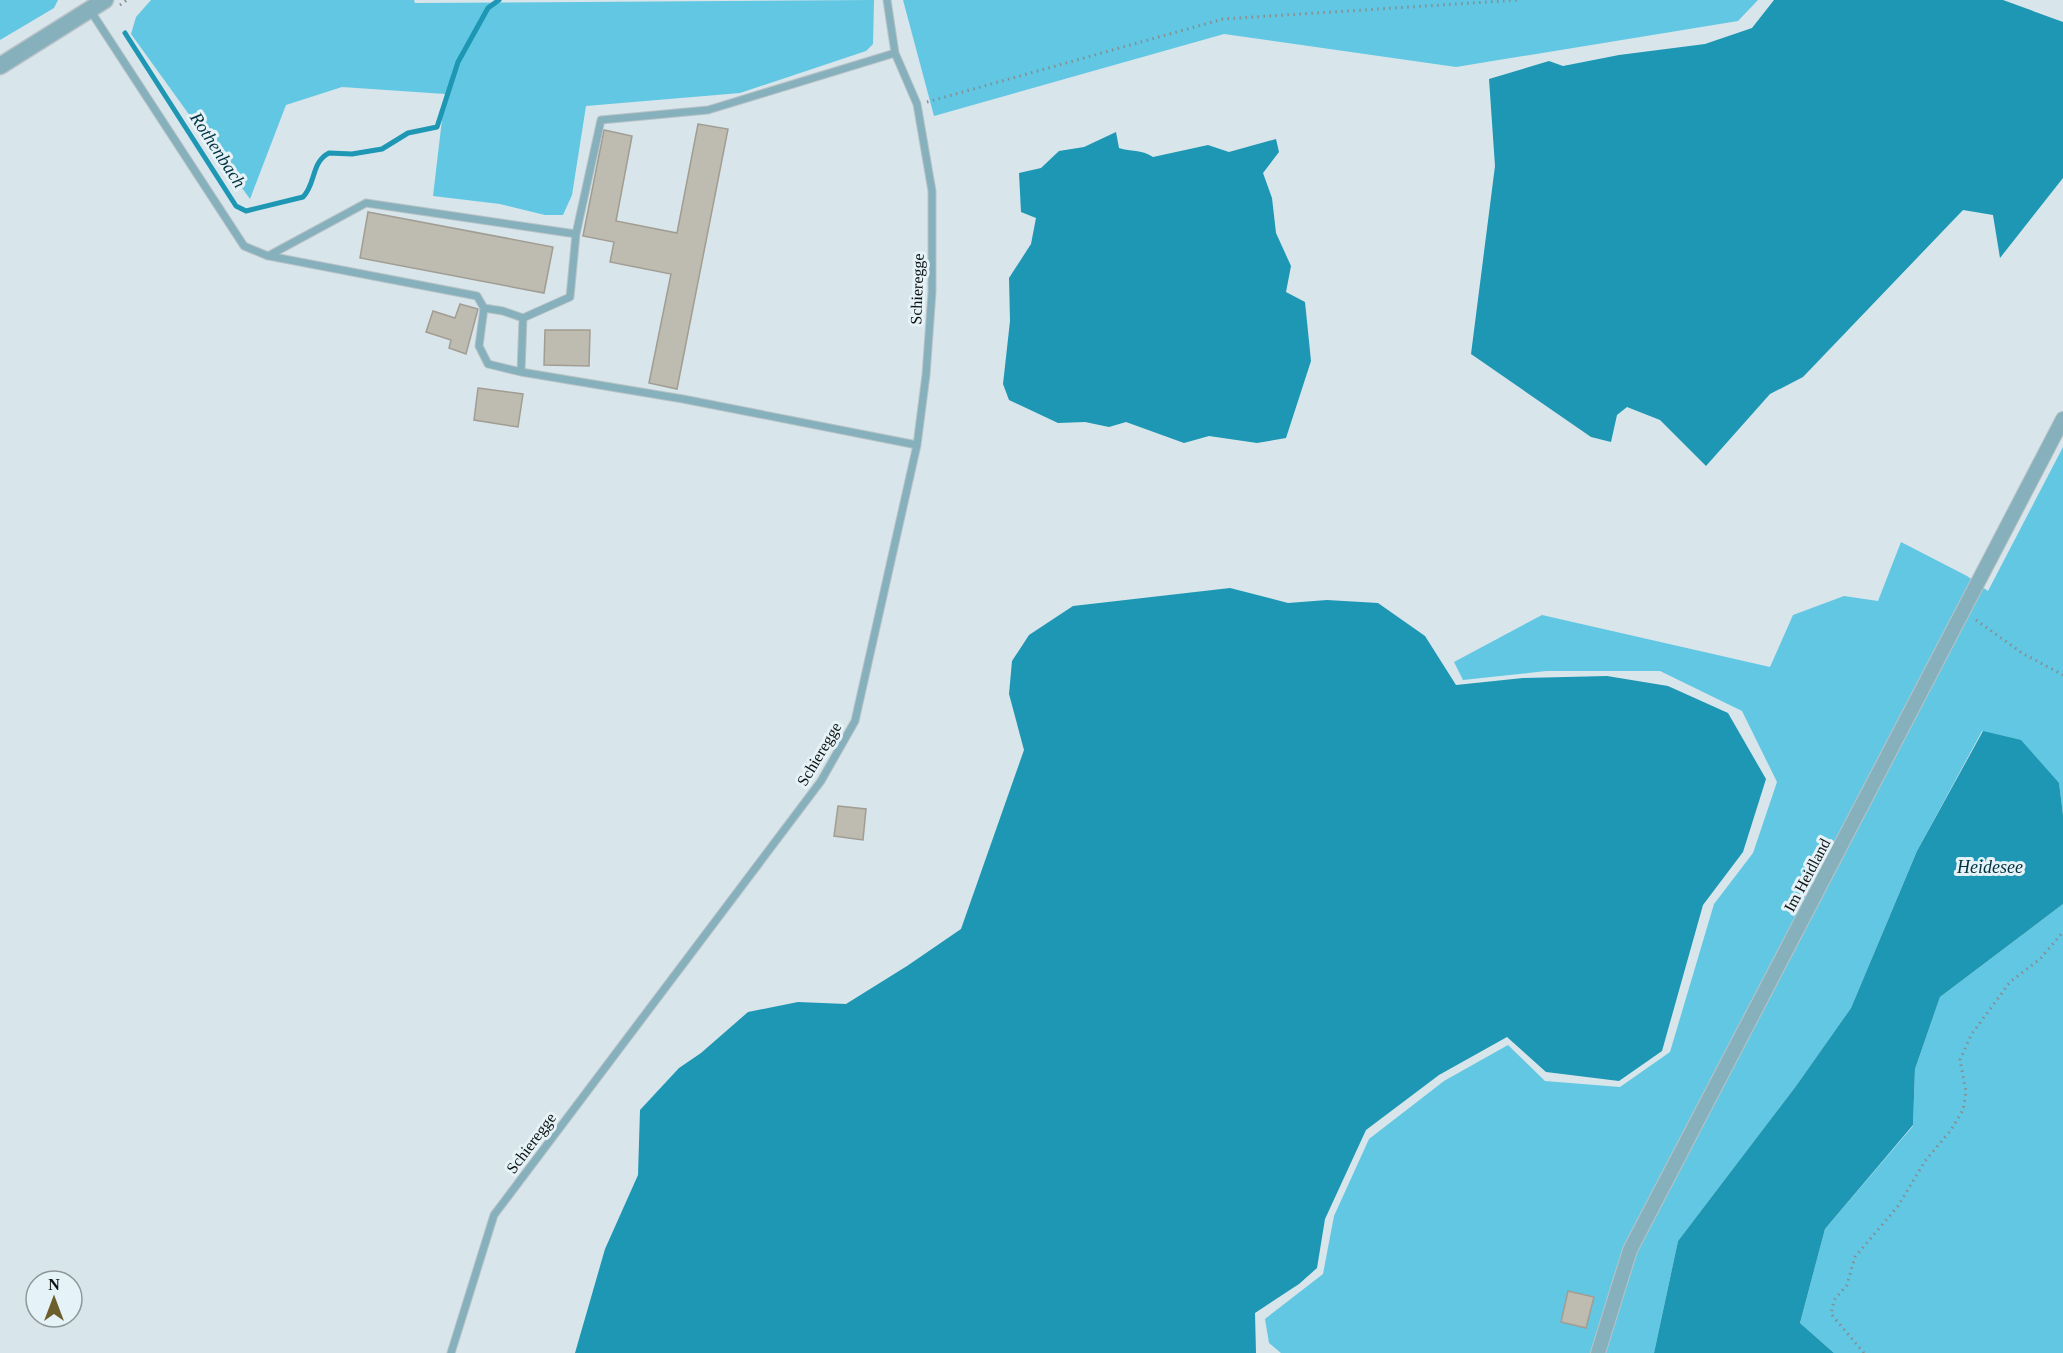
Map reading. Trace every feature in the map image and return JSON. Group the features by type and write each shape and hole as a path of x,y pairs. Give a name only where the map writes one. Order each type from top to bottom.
{"street":[{"path":"0,66 105,0"},
{"name":"Im Heidland","path":"1598,1353 1630,1250 2063,419"}],"lane":[{"name":"Schieregge","path":"451,1353 494,1215 821,781 855,721 917,445 927,375 932,292 932,191 917,105 895,53 887,0"},
{"path":"90,10 244,246 268,256 477,296 484,308 479,346 488,364 917,445"},
{"path":"484,308 503,311 523,318 570,297 576,234 601,120 708,110 895,53"},
{"path":"268,256 366,202 576,234"},
{"path":"521,372 523,318"}],"path":[{"path":"917,105 1222,19 1519,0"},
{"path":"1963,612 2022,653 2063,675"},
{"path":"1864,1353 1831,1314 1834,1300 1847,1285 1855,1257 1898,1206 1925,1161 1951,1130 1963,1110 1966,1092 1960,1060 1971,1035 2010,982 2040,958 2063,932"}],"shaded area":[{"path":"0,0 58,0 54,8 0,40"},
{"path":"151,0 414,0 415,3 874,0 873,44 866,51 740,93 586,106 572,195 563,215 545,215 500,204 433,196 445,94 342,87 286,105 250,199 131,34 136,17"},
{"path":"903,0 1758,0 1738,21 1456,67 1224,34 934,116"},
{"path":"2063,447 2063,815 2059,783 1982,731 1917,851 1851,1008 1796,1086 1678,1241 1654,1353 1281,1353 1269,1343 1265,1319 1323,1274 1334,1216 1369,1139 1444,1081 1508,1045 1545,1081 1620,1087 1670,1052 1714,904 1753,853 1777,782 1742,711 1660,671 1546,671 1463,680 1454,662 1542,615 1770,667 1793,615 1844,596 1878,601 1901,542 1967,576 1988,591"},
{"path":"2063,904 2063,1353 1834,1353 1800,1323 1825,1229 1913,1126 1915,1069 1940,997"}],"water":[{"path":"1774,0 2003,0 2063,22 2063,178 2000,258 1993,215 1963,210 1803,377 1770,394 1706,466 1660,420 1627,407 1617,415 1611,442 1591,437 1471,354 1495,166 1489,79 1549,61 1563,66 1619,55 1705,44 1752,28"},
{"path":"1116,132 1119,148 1153,157 1208,145 1229,152 1276,139 1279,152 1263,173 1272,198 1276,233 1291,266 1286,292 1305,302 1311,361 1286,438 1257,443 1209,436 1184,443 1126,422 1109,427 1085,422 1058,423 1009,400 1003,384 1010,321 1009,278 1031,244 1036,218 1021,212 1019,173 1041,168 1059,151 1084,147"},
{"path":"1230,588 1288,603 1327,600 1378,603 1425,636 1456,685 1523,678 1607,676 1668,686 1728,713 1766,779 1743,852 1703,905 1662,1051 1619,1081 1546,1072 1507,1037 1439,1075 1366,1130 1325,1219 1317,1268 1299,1284 1255,1313 1256,1353 575,1353 605,1249 638,1175 640,1110 679,1068 701,1053 748,1012 798,1002 846,1004 961,929 1024,750 1009,694 1012,661 1029,635 1073,606"},
{"name":"Heidesee","path":"1983,731 2021,740 2059,783 2063,815 2063,904 1940,997 1915,1069 1913,1125 1825,1229 1800,1323 1834,1353 1654,1353 1678,1241 1796,1086 1851,1008 1917,851"}],"building":[{"path":"698,124 728,129 677,389 649,383 671,274 610,262 614,242 583,236 604,130 632,136 616,221 677,233"},
{"path":"368,212 553,247 544,293 360,258"},
{"path":"460,304 478,309 466,354 449,348 451,340 426,332 433,311 455,318"},
{"path":"545,330 590,330 589,366 544,365"},
{"path":"478,388 523,394 518,427 474,420"},
{"path":"838,806 866,809 863,840 834,836"},
{"path":"1568,1291 1594,1297 1586,1328 1561,1322"}],"waterway":[{"name":"Rothenbach","path":"125,33 236,206 246,211 303,197 310,186 316,167 329,153 352,154 382,149 408,133 437,127 458,62 488,8 499,0"}]}
